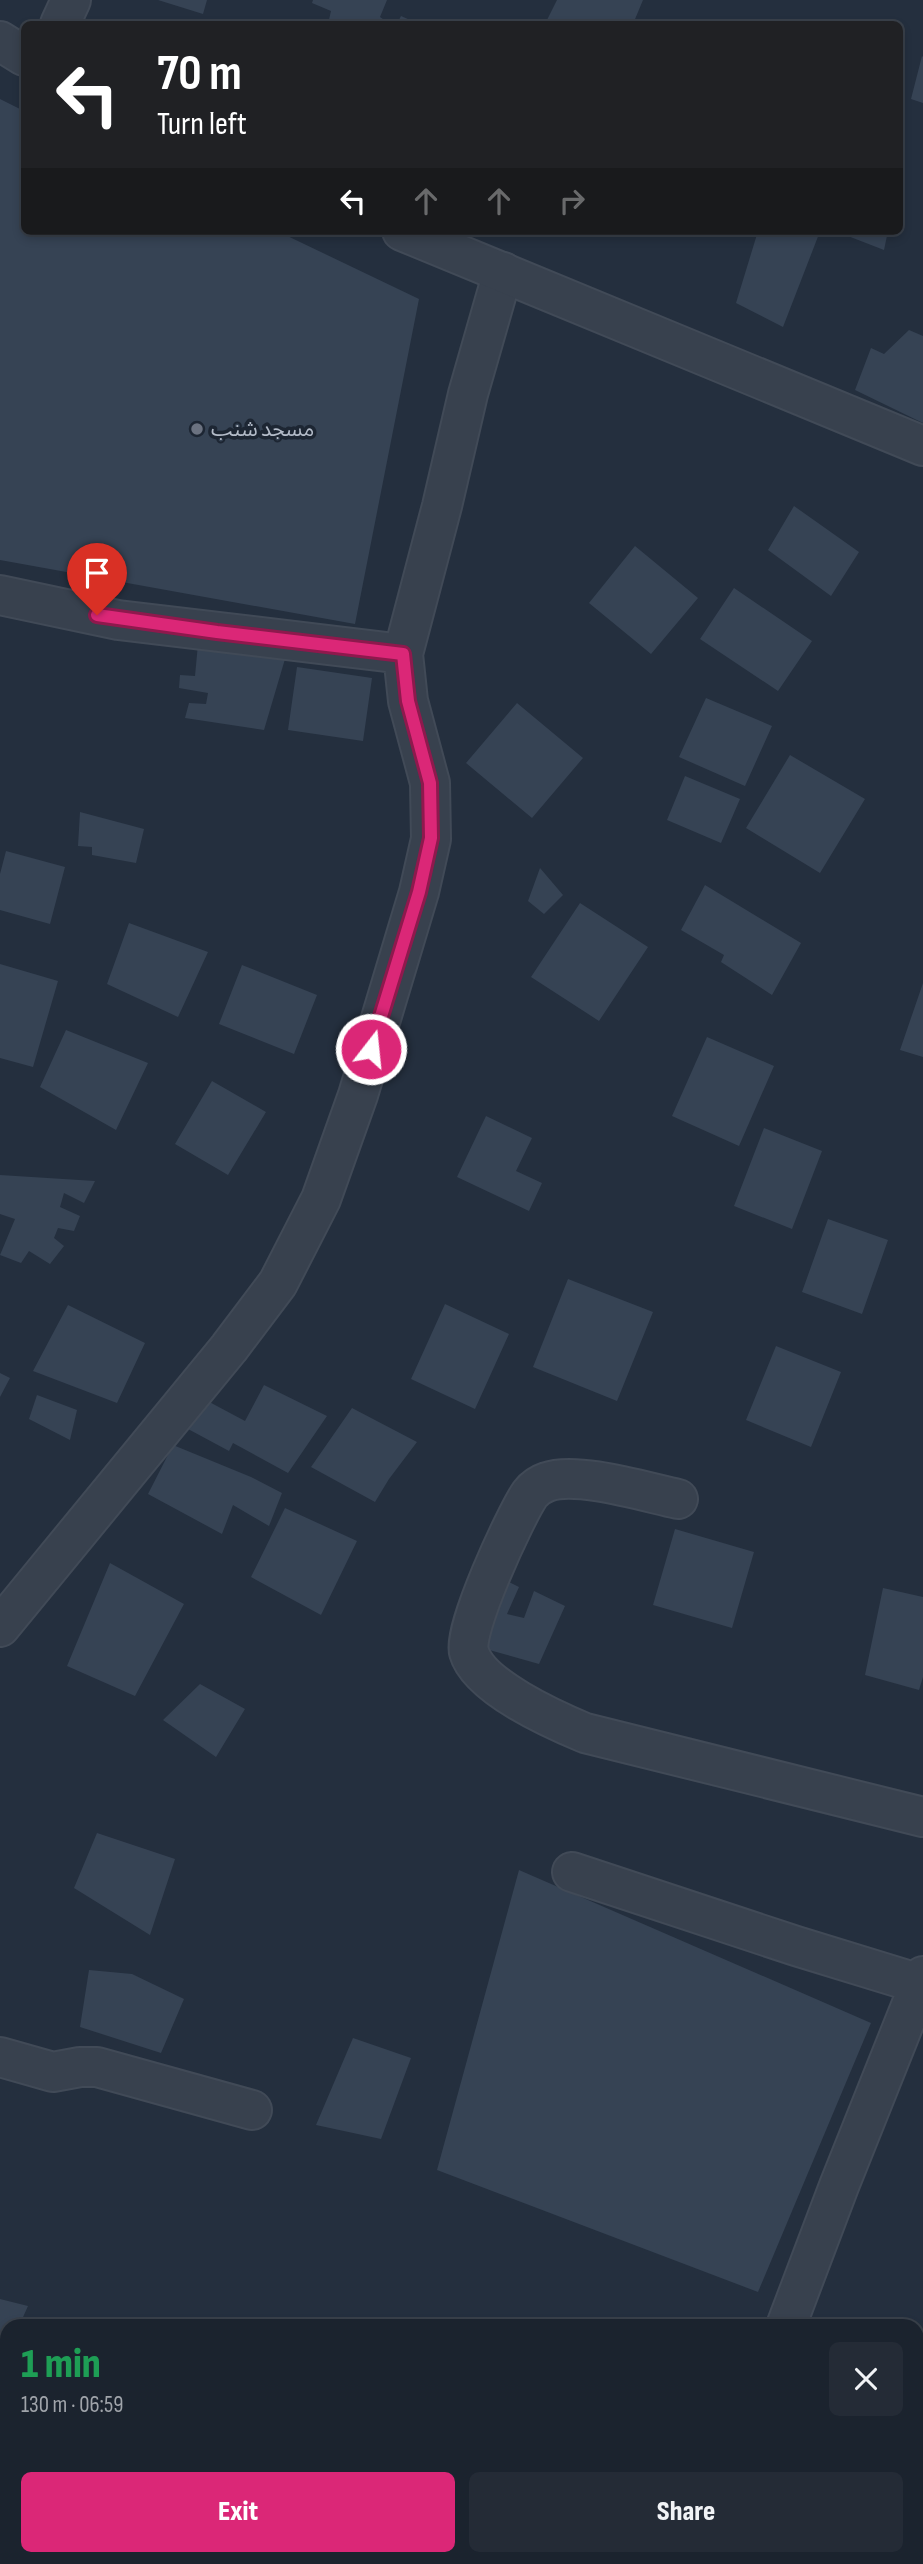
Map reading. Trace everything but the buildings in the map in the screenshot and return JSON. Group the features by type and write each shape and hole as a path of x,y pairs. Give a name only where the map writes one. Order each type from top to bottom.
{"street":[{"path":"61,21 71,0"},
{"path":"0,41 21,54"},
{"path":"412,235 923,446"},
{"path":"0,1627 246,1326 278,1283 321,1199 358,1095 419,892 431,838 430,783 408,701 403,654 468,394 503,272"},
{"path":"0,595 118,620 403,654"},
{"path":"678,1499 569,1477 545,1482 532,1491 498,1555 470,1633 468,1652 481,1671 503,1690 541,1714 585,1733 923,1817"},
{"path":"572,1872 783,1942 921,1980 789,2319"},
{"path":"0,2057 53,2072 97,2067 252,2110"}],"place":[{"name":"مسجد شنب","path":"197,429"}],"route":[{"path":"97,615 118,620 403,654 408,701 430,783 431,838 419,892 371,1049"}]}
